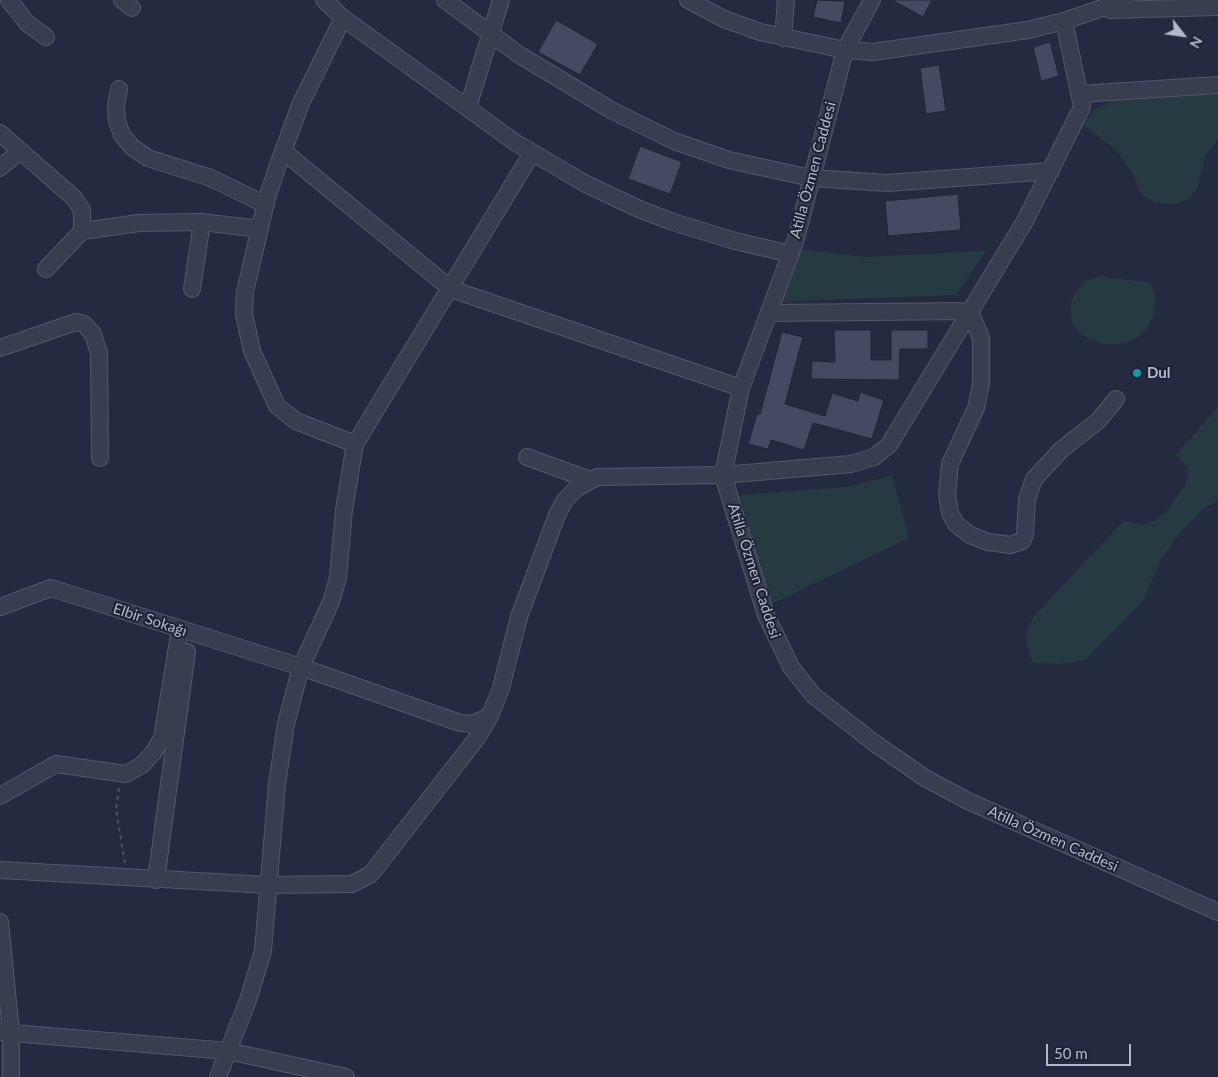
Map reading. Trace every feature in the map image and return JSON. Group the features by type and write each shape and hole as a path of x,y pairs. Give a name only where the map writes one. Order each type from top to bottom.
{"street":[{"path":"0,7 4,0"},
{"path":"9,0 27,23 46,37"},
{"path":"324,0 343,18 532,153 612,197 656,216 735,241 791,254"},
{"path":"445,0 490,35 575,90 648,130 729,160 811,178 886,183 1051,172"},
{"path":"468,107 501,0"},
{"path":"688,0 742,26 783,38 845,50 873,52 1028,30 1064,21 1126,0"},
{"path":"783,38 786,0"},
{"name":"Atilla Özmen Caddesi","path":"872,0 845,50 791,254 742,388 723,475 772,629 791,668 822,703 910,768 954,794 1218,912"},
{"path":"1095,11 1218,7"},
{"path":"343,18 311,82 283,151 260,229 246,292 244,314 252,351 274,400 289,417 355,444"},
{"path":"0,870 268,885 352,884 371,874 477,738 490,716 501,688 519,618 560,507 571,493 598,477 723,475 851,464 874,457 895,437 1004,257 1051,172 1082,107 1064,21"},
{"path":"1080,94 1218,85"},
{"path":"119,89 116,106 117,121 122,135 132,147 148,158 211,178 266,205"},
{"path":"0,133 78,204 83,217 82,231"},
{"path":"0,168 20,151"},
{"path":"283,151 451,289 742,388"},
{"path":"218,1077 248,1000 263,951 281,753 301,667 335,590 340,566 344,510 355,444 532,153"},
{"path":"46,269 82,231 139,223 202,222 260,229"},
{"path":"192,289 202,222"},
{"path":"769,313 970,311"},
{"path":"970,311 981,338 981,384 976,408 950,464 947,489 953,519 970,535 1005,545 1015,545 1022,541 1025,534 1027,499 1034,479 1062,449 1098,421 1116,399"},
{"path":"0,348 76,322 84,324 93,334 99,353 100,458"},
{"path":"527,457 590,480"},
{"name":"Elbir Sokağı","path":"6,605 51,588 301,667 460,723 473,724 490,716"},
{"path":"0,591 6,605"},
{"path":"0,796 56,764 126,774 148,759 162,738 185,631"},
{"path":"156,880 185,631"},
{"path":"0,922 5,1032 11,1077"},
{"path":"5,1032 228,1051 346,1077"}],"path":[{"path":"126,774 119,788 116,802 127,878"}],"shaded area":[{"path":"1218,94 1218,140 1205,157 1197,189 1189,199 1177,204 1156,203 1142,195 1131,171 1115,149 1083,125 1094,110 1117,99"},
{"path":"797,249 866,257 986,251 956,295 774,302"},
{"path":"1100,276 1151,283 1156,299 1154,315 1146,330 1133,340 1118,344 1103,344 1082,335 1072,324 1070,305 1076,292 1086,281"},
{"path":"1218,407 1218,502 1205,507 1179,534 1161,560 1143,601 1085,660 1059,664 1033,663 1026,642 1028,628 1034,616 1123,521 1143,525 1156,520 1167,511 1185,485 1188,476 1188,467 1176,455"},
{"path":"892,475 909,538 770,605 740,495 847,487"}],"building":[{"path":"817,0 845,1 841,23 813,17"},
{"path":"892,0 932,0 923,17"},
{"path":"556,20 598,44 580,75 538,52"},
{"path":"1050,42 1059,76 1041,81 1033,47"},
{"path":"939,65 946,111 926,114 920,68"},
{"path":"640,146 682,162 670,194 628,179"},
{"path":"958,194 961,230 888,236 885,201"},
{"path":"834,330 871,330 871,360 891,360 891,330 928,330 928,349 900,349 899,380 811,379 812,361 835,362"},
{"path":"782,332 803,337 785,404 825,416 832,393 858,401 860,392 884,400 872,439 813,423 804,450 771,440 768,449 748,444 757,414 760,414"}],"place":[{"name":"Dul","path":"1137,373"}]}
